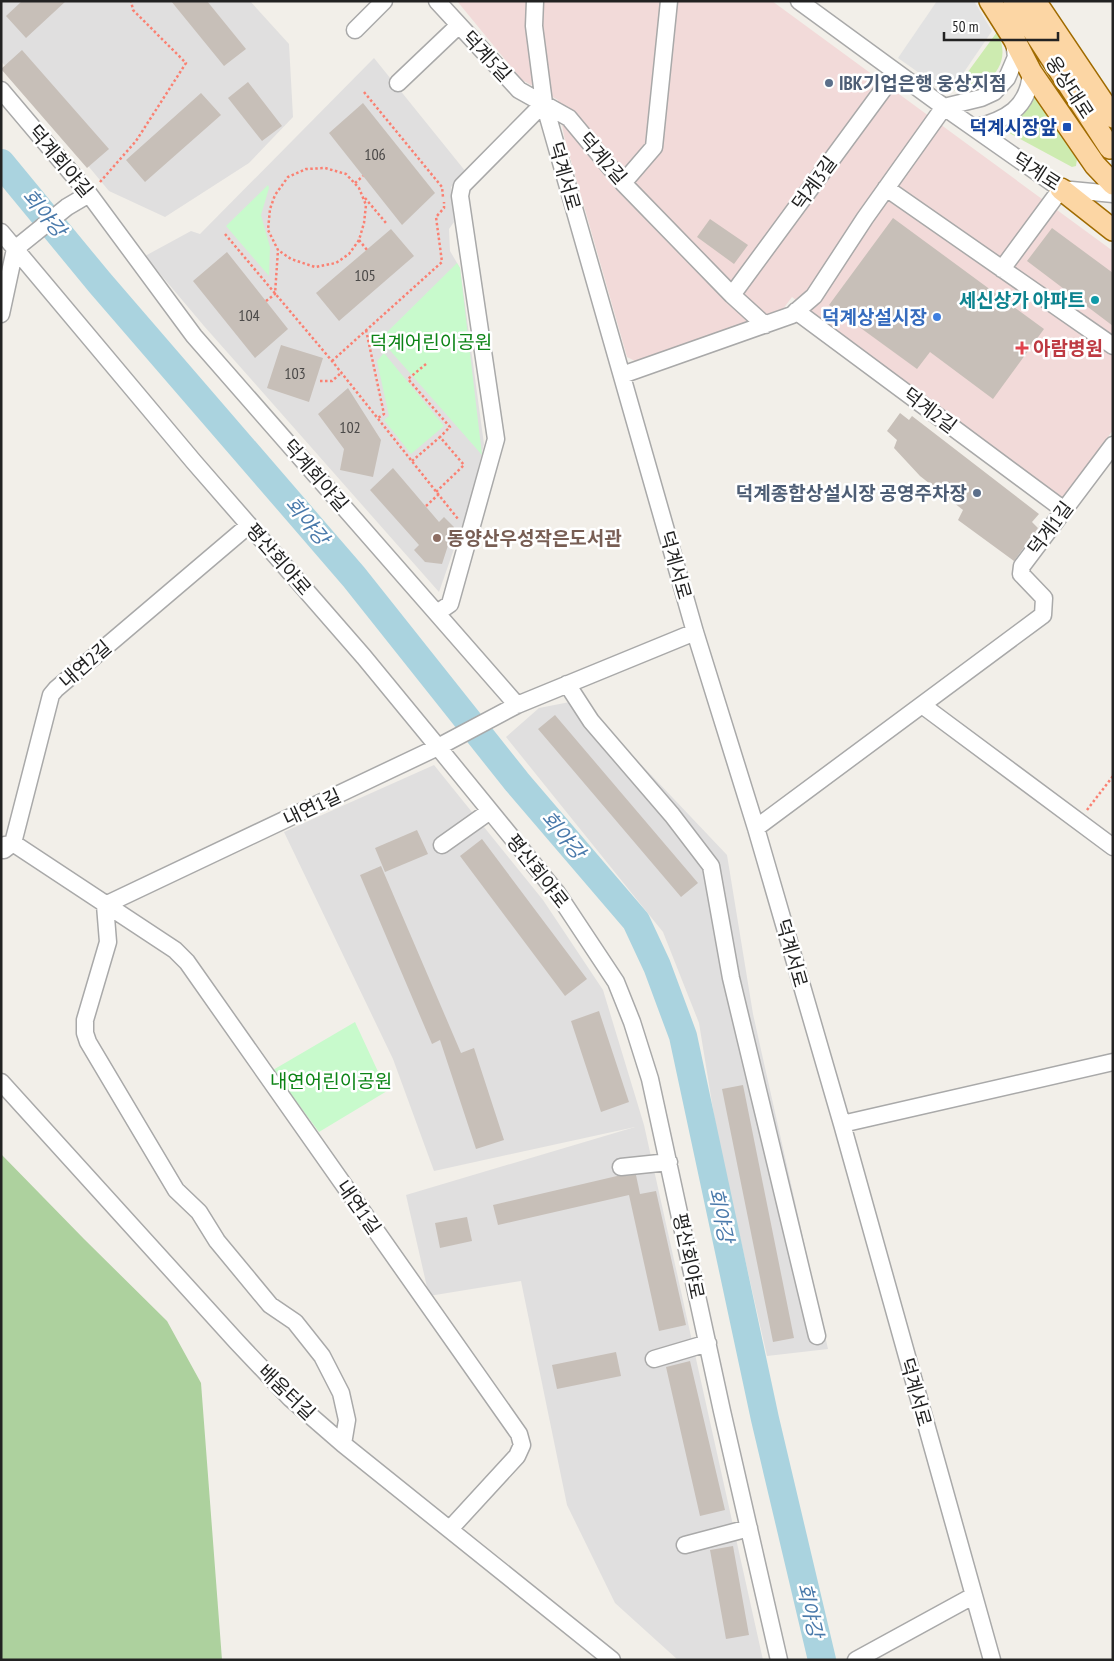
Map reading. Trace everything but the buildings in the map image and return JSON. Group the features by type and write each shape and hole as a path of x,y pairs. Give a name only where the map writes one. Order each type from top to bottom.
{"main road":[{"path":"990,1 1014,39 1031,72 1106,160 1113,184"},
{"name":"웅상대로","path":"1014,1 1106,160"},
{"name":"웅상대로","path":"1035,1 1113,117"},
{"path":"1050,1 1113,92"},
{"path":"1061,189 1113,230"}],"street":[{"path":"355,30 384,1"},
{"name":"덕계5길","path":"437,1 519,90 544,103"},
{"name":"덕계서로","path":"535,1 534,26 544,103 695,632 756,828 842,1124 992,1660"},
{"path":"623,182 654,147 669,1"},
{"name":"덕계로","path":"799,1 944,107 1061,189 1113,194"},
{"path":"398,83 459,25"},
{"path":"622,375 792,315 814,296 886,188 944,107 981,98 994,92 1007,78 1016,57 1014,39"},
{"name":"덕계3길","path":"732,295 896,72"},
{"path":"974,128 991,124 1016,110 1024,101 1030,84 1031,72"},
{"name":"덕계회야길","path":"1,90 89,194 194,336 517,704"},
{"path":"437,613 450,604 496,439 460,196 462,186 544,103"},
{"name":"덕계2길","path":"544,103 569,118 623,182 732,295 765,324"},
{"path":"886,188 1113,346"},
{"path":"1002,269 1061,189"},
{"path":"1,314 16,250 67,208 89,194"},
{"name":"평산회야로","path":"1,232 194,462 364,656 557,893 616,982 632,1022 650,1079 776,1659"},
{"name":"덕계2길","path":"796,311 1064,510"},
{"name":"덕계1길","path":"756,828 1043,615 1044,598 1022,574 1022,566 1113,445"},
{"name":"내연2길","path":"5,847 51,696 56,689 249,525"},
{"path":"517,704 695,632"},
{"path":"567,684 591,721 672,815 711,866 731,978 817,1336"},
{"name":"내연1길","path":"105,905 438,747 517,704"},
{"path":"922,705 1113,846"},
{"path":"442,845 490,810"},
{"name":"내연1길","path":"5,847 105,905 176,950 187,962 519,1434 522,1445 517,1456 450,1529"},
{"path":"105,905 108,942 85,1020 85,1033 88,1042 176,1190 200,1212 216,1241 270,1304 295,1322 322,1356 341,1393 347,1420 343,1444"},
{"path":"842,1124 1113,1062"},
{"name":"배움터길","path":"1,1082 290,1398 343,1444 612,1660"},
{"path":"621,1167 668,1162"},
{"path":"654,1359 708,1343"},
{"path":"685,1545 749,1528"},
{"path":"856,1660 973,1596"}],"path":[{"path":"89,194 136,141 186,63 134,10 131,1"},
{"path":"332,361 442,262 436,217 444,208 442,187 364,92"},
{"path":"306,168 325,168 346,174 360,188 362,194 366,204 359,240 349,254 336,263 315,267 291,259 278,250 268,230 270,209 275,195 288,177 306,168"},
{"path":"355,183 363,176"},
{"path":"362,194 386,223"},
{"path":"225,234 342,373 462,524"},
{"path":"359,240 367,250"},
{"path":"266,301 274,294 278,250"},
{"path":"366,330 384,414 378,418"},
{"path":"412,461 450,427 408,379 426,364"},
{"path":"320,381 332,381 342,373"},
{"path":"426,506 464,465 440,437"},
{"path":"1079,821 1113,776"}],"shaded area":[{"path":"1,1 250,1 289,44 293,117 249,163 165,217 109,191 1,61"},
{"path":"457,1 772,1 1113,251 1113,430 1064,497 1057,498 792,297 783,309 637,362 627,357 564,136 558,100 522,80"},
{"path":"937,1 974,1 992,31 949,94 898,58"},
{"path":"374,58 466,172 451,187 454,222 449,229 450,251 460,268 484,444 470,503 439,592 204,326 145,256 191,231 200,234"},
{"path":"580,700 727,855 753,1014 828,1349 767,1356 718,1140 699,1023 663,932 506,737 539,708"},
{"path":"434,765 543,900 603,990 644,1125 763,1660 678,1660 615,1603 567,1505 521,1281 429,1296 406,1195 635,1127 434,1171 393,1059 284,832"}],"green space":[{"path":"997,32 1002,44 1002,55 1000,65 994,74 977,86 966,90 954,91"},
{"path":"1033,94 1077,159 1076,166 1072,167 1000,128"},
{"path":"268,185 269,188 261,215 270,247 269,276 226,226"},
{"name":"덕계어린이공원","path":"457,263 460,268 482,455 380,339"},
{"path":"384,353 444,426 411,454 384,420 389,416 377,361"},
{"name":"내연어린이공원","path":"355,1022 387,1091 319,1132 273,1070"},
{"path":"1,1154 167,1321 201,1383 222,1660 1,1660"}],"waterway":[{"name":"회야강","path":"1,163 100,283 354,577 517,782 636,921 657,966 683,1036 765,1419 822,1660"}],"place":[{"name":"IBK기업은행 웅상지점","path":"829,83"},
{"name":"덕계시장앞","path":"1067,127"},
{"name":"세신상가 아파트","path":"1095,300"},
{"name":"덕계상설시장","path":"937,317"},
{"name":"아람병원","path":"1022,348"},
{"name":"덕계종합상설시장 공영주차장","path":"977,493"},
{"name":"동양산우성작은도서관","path":"437,538"}]}
